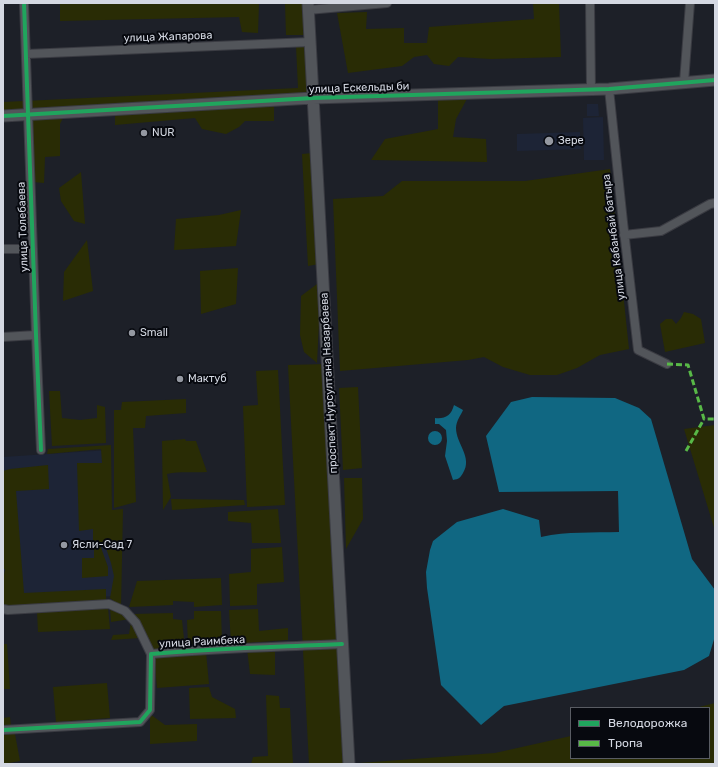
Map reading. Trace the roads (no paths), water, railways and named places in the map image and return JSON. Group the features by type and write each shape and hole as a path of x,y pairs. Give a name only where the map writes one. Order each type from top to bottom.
{"main road":[{"name":"проспект Нурсултана Назарбаева","path":"308,6 349,764"},
{"name":"улица Ескельды би","path":"3,116 313,98 591,90 715,80"}],"street":[{"name":"улица Толебаева","path":"24,3 36,335 42,450"},
{"path":"308,6 387,3"},
{"path":"590,3 591,90"},
{"path":"684,82 690,3"},
{"name":"улица Жапарова","path":"26,54 310,42"},
{"name":"улица Кабанбай батыра","path":"609,89 624,235 638,350 667,364"},
{"path":"624,235 661,231 710,204 715,203"},
{"path":"3,249 33,249"},
{"path":"3,337 36,335"},
{"path":"3,609 8,610 109,604 125,611 136,623 151,654"},
{"name":"улица Раимбека","path":"3,730 140,722 150,710 151,654 209,649 279,648 342,644"}],"water":[{"path":"532,397 615,398 639,408 651,419 692,559 715,590 715,636 709,656 684,670 504,706 481,725 441,685 426,572 433,541 457,522 503,509 539,520 541,537 571,533 619,532 618,491 499,492 486,436 511,402"},
{"path":"454,405 463,410 456,428 458,440 465,456 466,467 458,479 453,480 445,456 447,441 446,430 439,424 435,424 435,418 447,416 451,412"},
{"path":"432,431 438,431 442,435 442,441 438,445 432,445 428,441 428,435"}],"place":[{"name":"NUR","path":"144,133"},
{"name":"Зере","path":"549,141"},
{"name":"Small","path":"132,333"},
{"name":"Мактуб","path":"180,379"},
{"name":"Ясли-Сад 7","path":"64,545"}]}
